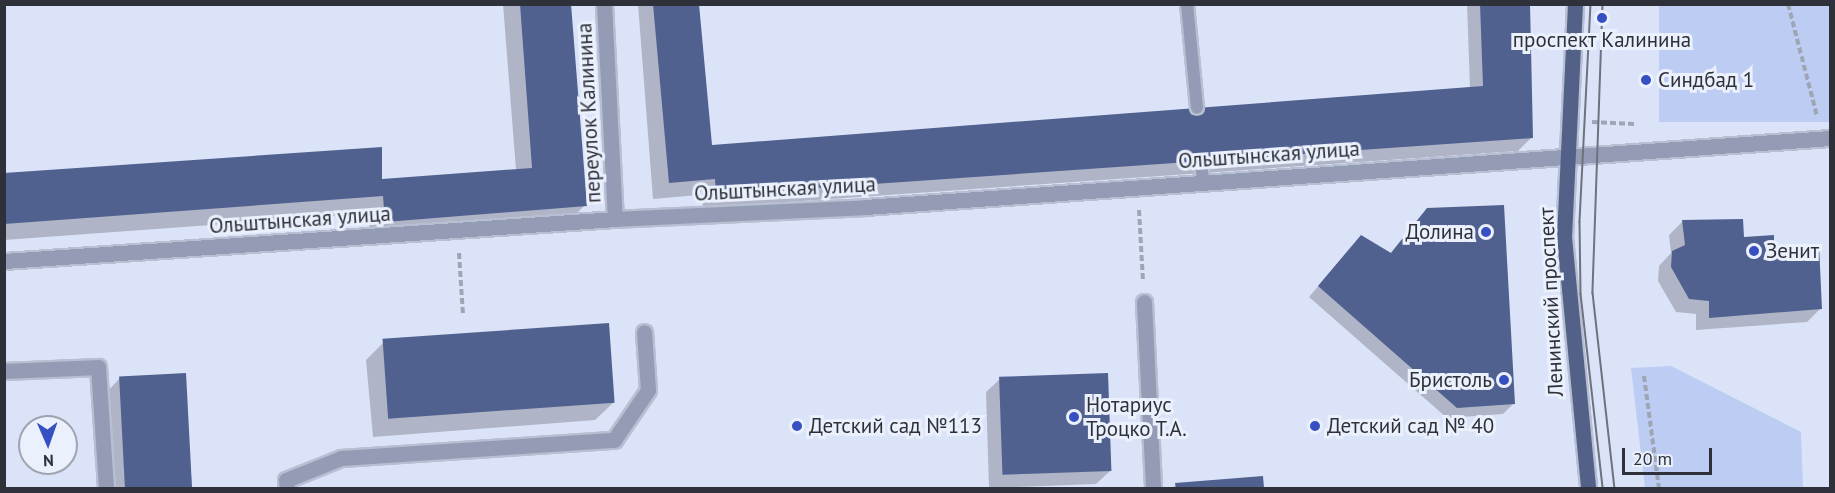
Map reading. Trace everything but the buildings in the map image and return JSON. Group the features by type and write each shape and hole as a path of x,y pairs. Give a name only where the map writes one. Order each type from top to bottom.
{"main road":[{"name":"Ленинский проспект","path":"1575,4 1564,237 1588,489"}],"street":[{"name":"переулок Калинина","path":"604,4 615,219"},
{"name":"Ольштынская улица","path":"4,261 615,219 865,207 1203,180 1830,138"},
{"path":"1144,302 1153,489"},
{"path":"287,489 286,480 341,458 614,440 648,390 644,332"},
{"path":"4,371 98,367 106,489"}],"lane":[{"path":"1188,4 1197,108"},
{"path":"1201,161 1203,180"}],"path":[{"path":"1788,4 1820,125"},
{"path":"1137,186 1144,302"},
{"path":"458,231 463,315"},
{"path":"1644,376 1659,489"}],"shaded area":[{"path":"1659,5 1830,5 1830,122 1659,122"},
{"path":"1671,366 1801,432 1803,488 1645,488 1631,368"}],"tram line":[{"path":"1591,4 1580,222 1581,294 1603,488"},
{"path":"1603,4 1593,293 1615,488"}],"place":[{"name":"проспект Калинина","path":"1602,18"},
{"name":"Синдбад 1","path":"1646,80"},
{"name":"Долина","path":"1486,232"},
{"name":"Зенит","path":"1754,251"},
{"name":"Бристоль","path":"1504,380"},
{"name":"Нотариус Троцко Т.А.","path":"1074,417"},
{"name":"Детский сад №113","path":"797,426"},
{"name":"Детский сад № 40","path":"1315,426"}]}
